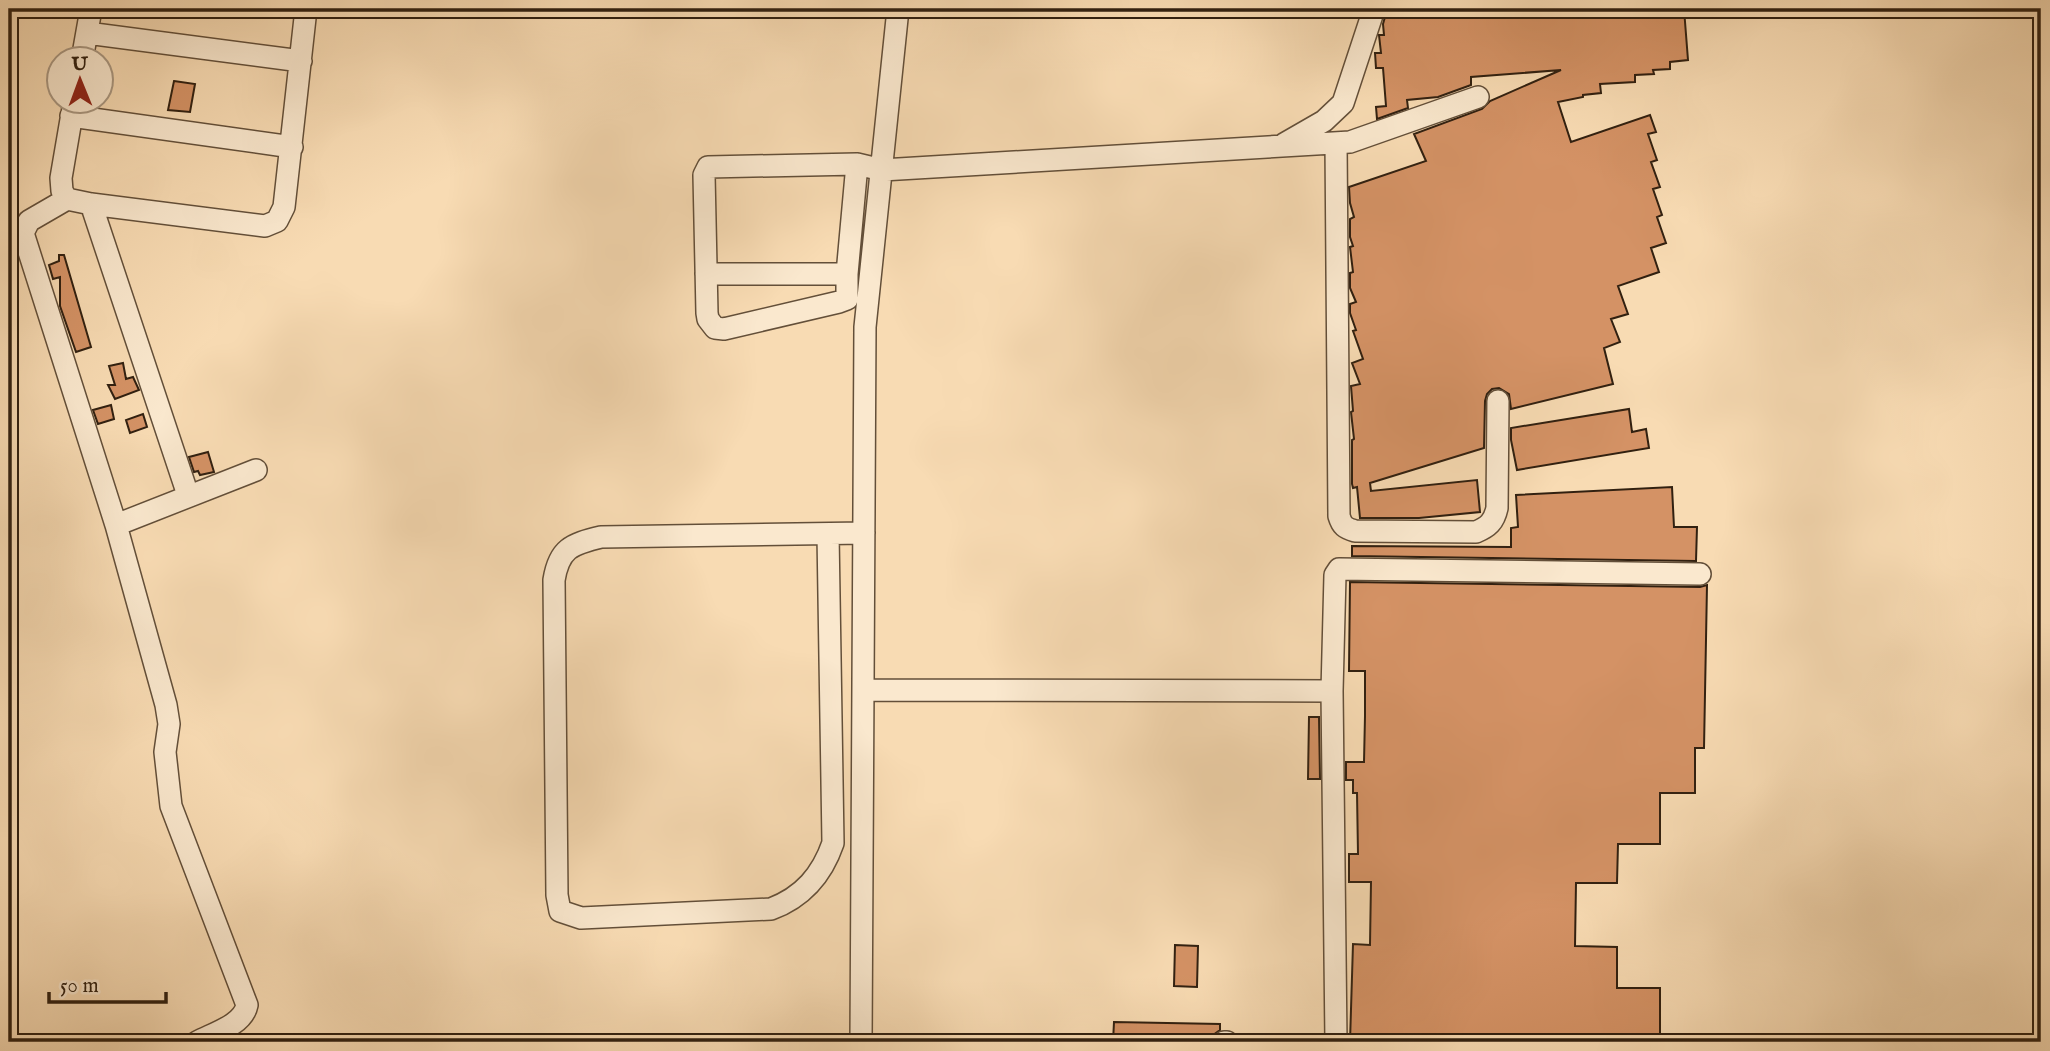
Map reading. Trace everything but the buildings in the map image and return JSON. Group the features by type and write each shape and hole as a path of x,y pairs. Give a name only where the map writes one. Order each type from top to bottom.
{"street":[{"path":"85,46 91,9"},
{"path":"197,1042 240,1020 246,1013 247,1005 171,806 165,752 168,714 117,525 23,233 29,221 67,199 271,225 277,222 284,207 306,9"},
{"path":"861,1042 865,327 898,9"},
{"path":"1279,147 1324,121 1343,103 1374,9"},
{"path":"87,33 301,61"},
{"path":"857,164 847,274 848,295 842,302 715,328 708,319 704,174 706,168 712,166 857,164 882,170 1336,143 1363,138 1478,97"},
{"path":"67,199 62,191 61,178 72,116"},
{"path":"113,116 292,147"},
{"path":"1336,143 1341,523 1354,531 1476,532 1486,528 1494,519 1497,509 1497,401"},
{"path":"91,204 188,495"},
{"path":"706,274 847,274"},
{"path":"117,525 256,470"},
{"path":"828,534 833,843 826,863 807,888 788,903 771,909 581,918 559,911 554,580 556,566 564,552 580,542 601,537 864,533"},
{"path":"1336,1042 1332,691 1336,570 1700,574"},
{"path":"863,690 1332,691"}]}
